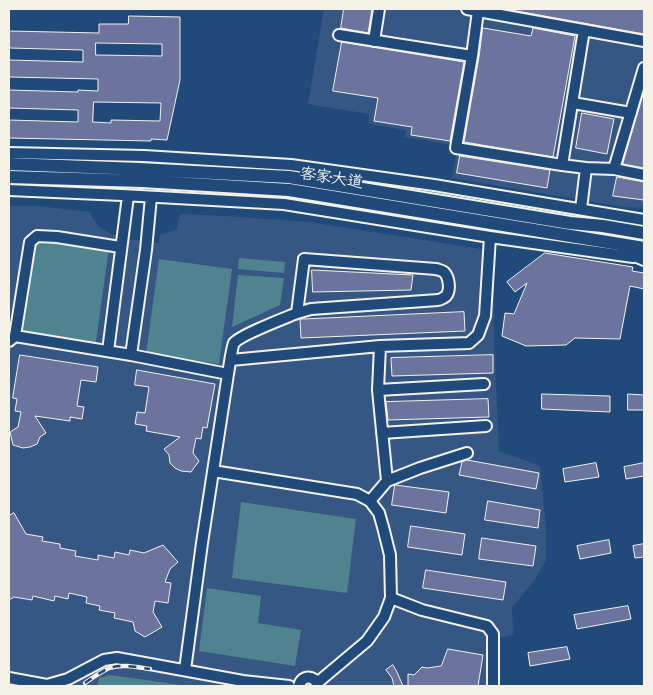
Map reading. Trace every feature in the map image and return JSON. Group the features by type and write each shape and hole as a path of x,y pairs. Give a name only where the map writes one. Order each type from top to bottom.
{"main road":[{"name":"客家大道","path":"9,164 290,177 570,223 644,233"},
{"name":"客家大道","path":"9,177 142,181 289,190 644,248"},
{"path":"605,242 644,259"}],"street":[{"path":"374,41 379,9"},
{"path":"467,9 644,41"},
{"path":"478,11 456,148 562,165 614,169 644,175"},
{"path":"562,165 584,30"},
{"path":"339,35 472,56"},
{"path":"614,169 644,68"},
{"path":"573,103 631,113"},
{"path":"9,153 144,156 291,165 434,185 644,220"},
{"path":"581,209 586,168"},
{"path":"9,190 284,204 490,237 644,259"},
{"path":"108,351 128,196"},
{"path":"131,355 146,250 151,197"},
{"path":"120,247 57,237 37,236 30,242 12,338 108,351 228,374"},
{"path":"231,360 380,346 469,342 478,335 485,316 490,237"},
{"path":"185,670 202,543 234,343 246,335 311,309 438,300 446,297 449,283 445,273 436,269 304,259 297,313"},
{"path":"380,346 378,390 387,481"},
{"path":"378,390 484,384"},
{"path":"382,433 486,426"},
{"path":"370,501 387,481 467,453"},
{"path":"213,471 357,494 370,501 378,513 390,555 391,598 384,617 367,641 318,684 312,678 306,678 301,681 299,686"},
{"path":"391,598 422,610 487,626 493,634 492,686"},
{"path":"9,678 47,685 68,679 104,660 117,658 242,681 289,686"}],"shaded area":[{"path":"324,9 644,9 644,208 623,207 452,178 458,146 405,137 406,130 369,124 369,114 308,104"},
{"path":"9,206 38,206 90,212 99,227 111,234 118,235 118,238 159,243 160,235 177,229 180,214 309,222 494,251 494,341 499,451 540,466 546,529 546,560 536,578 512,608 513,635 499,638 497,653 500,686 9,686"}],"green space":[{"path":"36,238 109,248 96,342 23,332"},
{"path":"239,258 285,262 284,273 238,269"},
{"path":"159,259 232,269 219,364 146,354"},
{"path":"238,275 284,278 280,305 232,327"},
{"path":"241,502 356,519 347,593 232,578"},
{"path":"207,588 261,596 258,623 301,630 295,666 199,651"},
{"path":"110,675 188,686 97,686 99,678"}],"building":[{"path":"344,9 372,9 368,33 341,28"},
{"path":"644,9 644,34 511,10"},
{"path":"129,16 180,17 180,80 167,140 9,138 9,120 78,122 78,110 9,108 9,90 98,91 98,79 9,77 9,60 83,62 83,50 9,48 9,31 99,33 99,24 128,24","holes":["96,43 162,44 162,56 96,55","94,102 161,103 160,121 111,120 111,123 93,122"]},
{"path":"483,28 531,36 533,28 575,36 553,157 464,142"},
{"path":"342,42 464,62 450,141 411,135 412,127 374,121 378,98 333,91"},
{"path":"644,91 644,168 623,164"},
{"path":"582,113 614,119 607,154 576,148"},
{"path":"460,156 550,170 547,188 457,173"},
{"path":"617,177 644,182 644,200 613,196"},
{"path":"545,253 633,267 632,271 644,273 644,289 630,286 620,339 575,338 566,345 526,346 502,336 505,313 514,314 527,283 515,292 507,282"},
{"path":"312,270 413,275 411,290 313,292"},
{"path":"464,312 465,331 301,338 300,319"},
{"path":"20,355 98,367 96,382 81,380 77,406 84,407 82,419 70,417 70,421 35,416 46,433 40,437 37,444 23,448 13,445 10,432 18,427 21,412 15,411 17,399 13,398"},
{"path":"493,355 493,373 392,376 391,358"},
{"path":"137,370 215,384 207,428 203,427 201,439 196,438 193,453 199,461 191,472 175,468 170,463 169,455 164,449 180,437 146,431 147,426 135,424 137,412 145,413 149,387 135,385"},
{"path":"542,394 610,396 610,412 542,409"},
{"path":"628,394 644,395 644,410 628,410"},
{"path":"488,399 489,417 388,420 386,402"},
{"path":"467,460 539,473 536,489 459,475 462,462"},
{"path":"596,463 599,477 565,482 563,469"},
{"path":"644,463 644,476 626,479 624,467"},
{"path":"395,485 449,492 446,513 392,505"},
{"path":"488,501 540,510 538,528 485,520"},
{"path":"14,513 26,534 43,537 42,541 60,544 60,548 76,551 75,556 98,560 98,555 114,558 115,552 129,555 130,550 144,553 163,545 178,562 170,569 165,582 171,583 168,603 155,601 153,612 162,627 145,637 135,631 133,622 114,618 115,613 99,610 100,606 86,603 87,597 69,593 68,599 55,596 54,601 33,596 32,600 14,597 9,600 9,516"},
{"path":"411,526 465,534 462,555 408,547"},
{"path":"482,538 536,546 533,566 479,559"},
{"path":"609,540 611,553 580,559 577,546"},
{"path":"644,544 644,557 635,558 633,546"},
{"path":"426,570 506,582 503,600 423,588"},
{"path":"628,606 631,619 577,629 574,615"},
{"path":"567,647 570,659 530,666 528,653"},
{"path":"448,649 483,655 478,686 408,686 408,674 414,675 422,667 441,666"},
{"path":"393,665 403,686 394,686 392,678 386,670"}],"railway":[{"path":"85,683 109,668 130,666 150,669"}]}
